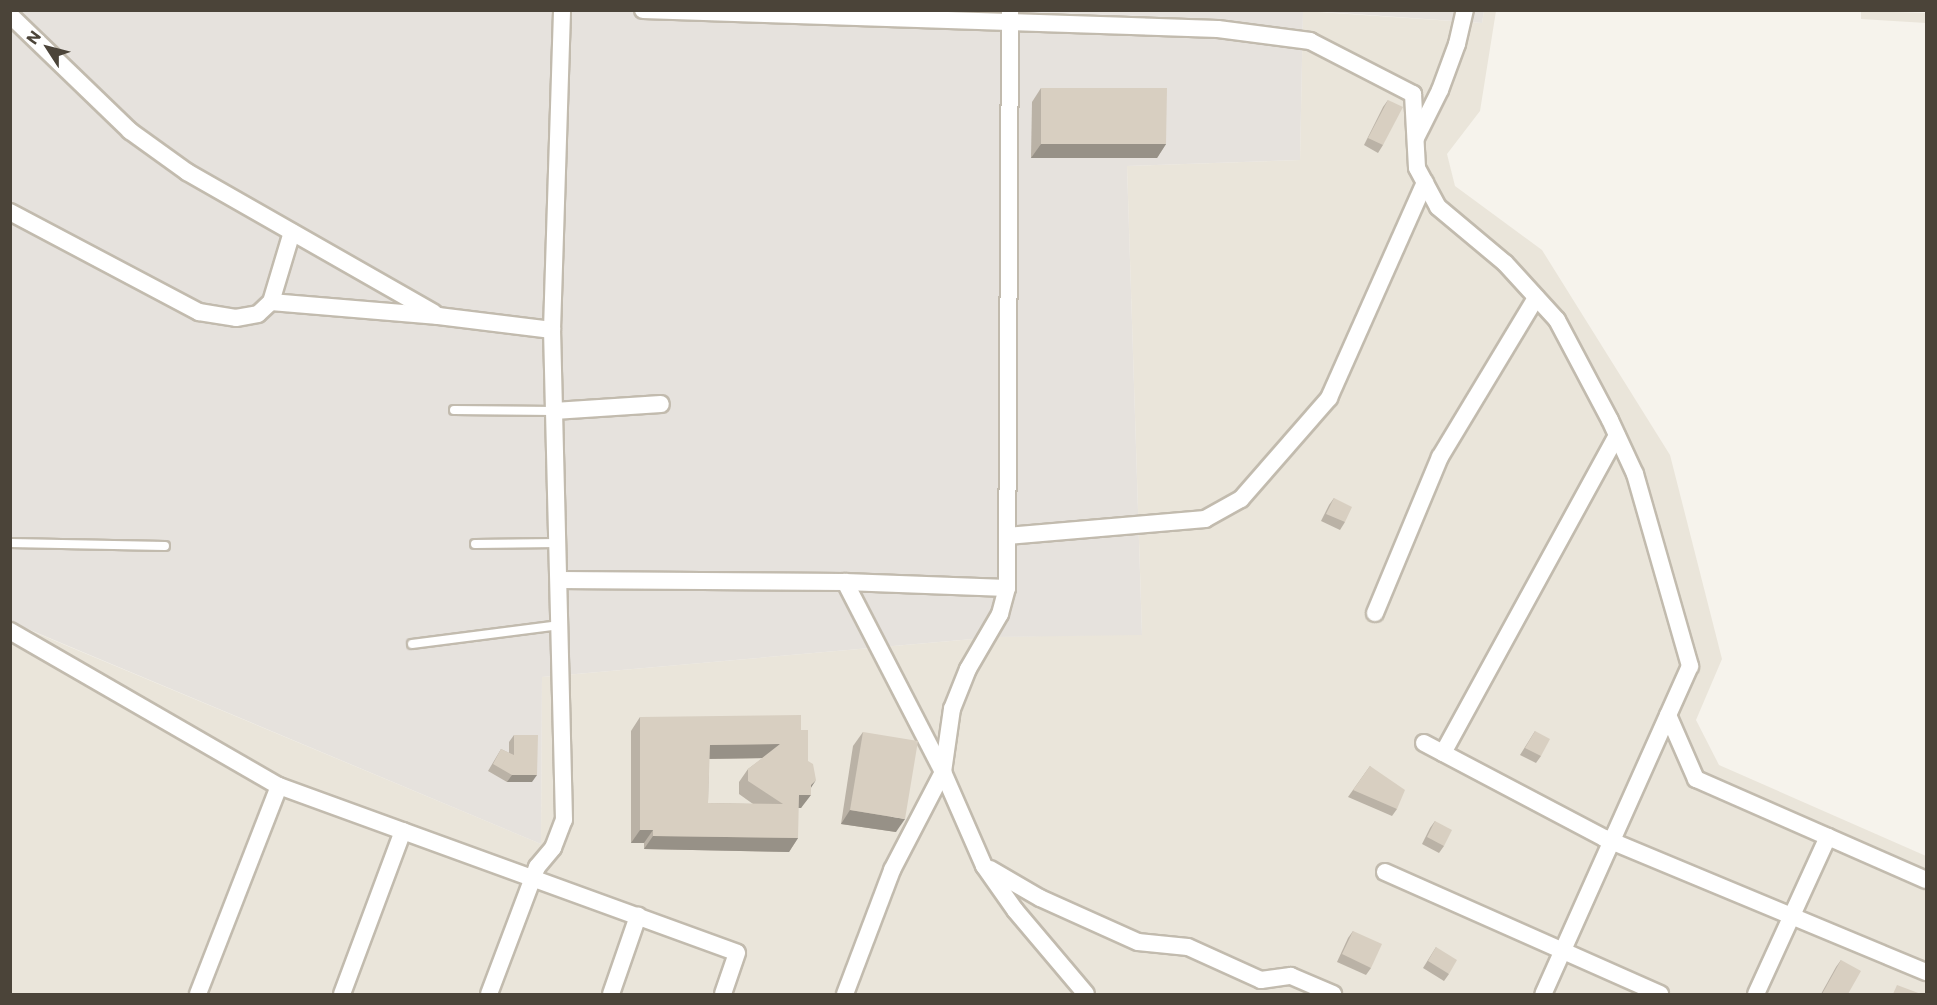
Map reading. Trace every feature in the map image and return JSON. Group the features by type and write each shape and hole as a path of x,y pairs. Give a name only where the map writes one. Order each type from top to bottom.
{"street":[{"path":"489,994 537,867 553,848 564,820 552,330 562,10"},
{"path":"643,10 1010,16 1218,29 1310,41 1413,94 1417,168 1438,207 1505,263 1557,320 1617,435 1635,474 1690,666 1543,994"},
{"path":"1415,139 1440,90 1457,44 1465,10"},
{"path":"10,15 130,131 187,172 438,316"},
{"path":"846,994 892,870 943,772 952,709 969,669 1000,615 1006,588 1010,16"},
{"path":"1007,536 1205,519 1241,499 1329,398 1425,183"},
{"path":"10,212 199,312 236,318 258,314 271,302 292,232"},
{"path":"1375,613 1440,458 1536,298"},
{"path":"271,302 438,316 552,330"},
{"path":"554,411 661,404"},
{"path":"1443,753 1617,435"},
{"path":"559,580 845,582 1006,588"},
{"path":"845,582 943,772 984,866 1015,910 1086,994"},
{"path":"10,631 279,786 737,953 723,994"},
{"path":"1668,715 1696,779 1926,880"},
{"path":"1424,743 1612,842 1926,972"},
{"path":"198,994 279,786"},
{"path":"342,994 403,831"},
{"path":"1756,994 1794,916 1828,837"},
{"path":"984,866 1040,898 1138,942 1188,947 1261,980 1291,975 1333,994"},
{"path":"1385,872 1660,994"},
{"path":"611,994 638,916"}],"lane":[{"path":"454,410 554,411"},
{"path":"10,543 165,546"},
{"path":"475,543 558,543"},
{"path":"412,644 560,625"}],"shaded area":[{"path":"10,11 1303,11 1300,160 1127,166 1142,635 996,637 542,677 541,844 11,622"},
{"path":"1303,11 1482,23 1484,11 1496,11 1480,111 1447,154 1455,186 1542,250 1670,455 1722,659 1696,720 1719,765 1926,856 1926,994 11,994 10,622 541,844 542,677 996,637 1142,634 1127,166 1300,160"},
{"path":"1312,11 1484,11 1482,23"},
{"path":"1861,11 1926,13 1926,23 1861,19"}],"building":[{"path":"1041,88 1167,88 1166,144 1041,144"},
{"path":"1388,100 1403,107 1383,145 1368,138"},
{"path":"1334,498 1352,507 1345,522 1326,514"},
{"path":"801,715 801,730 808,730 808,761 813,764 816,780 811,785 811,795 799,795 798,838 653,836 653,830 640,830 640,717","holes":["780,744 748,769 748,781 783,804 708,803 710,745"]},
{"path":"1535,731 1550,739 1541,756 1525,748"},
{"path":"863,732 918,741 905,819 850,810"},
{"path":"514,735 538,735 537,775 512,775 493,764 501,749 514,755"},
{"path":"1370,766 1405,790 1397,809 1353,790"},
{"path":"1435,821 1452,830 1444,846 1427,837"},
{"path":"1353,931 1382,944 1371,968 1342,954"},
{"path":"1436,947 1457,960 1449,974 1428,961"},
{"path":"1841,960 1861,971 1848,994 1822,994"},
{"path":"1897,985 1921,994 1893,994"}]}
